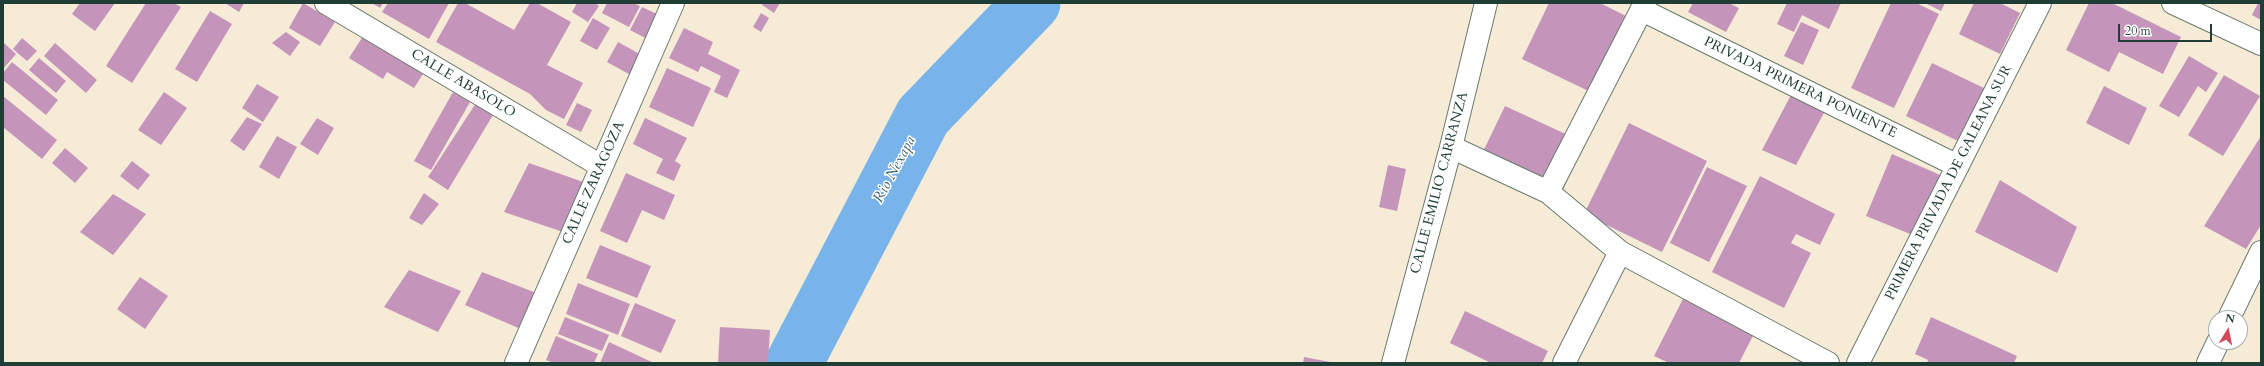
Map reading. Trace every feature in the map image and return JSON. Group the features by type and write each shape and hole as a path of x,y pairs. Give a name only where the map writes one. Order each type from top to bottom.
{"street":[{"name":"CALLE ABASOLO","path":"326,3 601,166"},
{"name":"CALLE ZARAGOZA","path":"516,363 673,3"},
{"name":"CALLE EMILIO CARRANZA","path":"1393,363 1451,147 1486,3"},
{"name":"PRIMERA PRIVADA DE GALEANA SUR","path":"1858,363 2040,3"},
{"path":"2172,3 2197,8 2261,44"},
{"path":"1548,192 1644,6"},
{"name":"PRIVADA PRIMERA PONIENTE","path":"1644,6 1958,166"},
{"path":"1451,147 1548,192 1620,252 1828,363"},
{"path":"1564,363 1620,252"},
{"path":"2233,310 2261,252"},
{"path":"2208,363 2214,350"}],"building":[{"path":"80,3 115,3 95,31 72,14"},
{"path":"146,3 174,3 181,7 132,83 106,66"},
{"path":"225,3 244,3 239,12"},
{"path":"303,3 335,22 320,46 289,28"},
{"path":"372,3 383,3 380,8"},
{"path":"388,3 449,3 429,39 382,12"},
{"path":"458,3 465,3 514,30 530,3 537,3 571,22 547,65 583,83 564,119 546,110 530,94 436,42"},
{"path":"577,3 595,3 599,6 588,22 572,12"},
{"path":"607,3 633,3 640,6 629,27 602,13"},
{"path":"763,3 780,3 774,13 762,5"},
{"path":"1549,3 1600,3 1642,24 1605,99 1522,59"},
{"path":"1693,3 1729,3 1739,8 1726,32 1688,12"},
{"path":"1787,3 1841,3 1829,29 1802,15 1794,32 1777,24"},
{"path":"1891,3 1916,3 1939,14 1894,108 1851,88"},
{"path":"1925,3 1945,3 1941,11"},
{"path":"1974,3 2000,3 2020,13 2000,54 1959,34"},
{"path":"2089,3 2112,3 2181,37 2163,74 2119,52 2109,72 2066,50"},
{"path":"2258,3 2261,3 2261,20 2252,15"},
{"path":"642,7 665,18 653,42 630,30"},
{"path":"210,11 232,24 197,82 175,69"},
{"path":"761,13 769,18 761,32 753,27"},
{"path":"593,18 610,28 597,50 580,41"},
{"path":"1801,22 1819,30 1803,65 1784,56"},
{"path":"684,28 713,42 708,54 740,70 727,98 714,92 721,76 701,66 698,72 669,58"},
{"path":"286,32 300,42 290,56 272,43"},
{"path":"363,36 423,74 414,88 387,72 383,79 349,58"},
{"path":"22,38 37,51 27,61 13,49"},
{"path":"618,42 647,58 636,78 607,62"},
{"path":"4,43 16,54 3,69 3,44"},
{"path":"55,43 97,80 86,93 44,56"},
{"path":"2189,56 2218,73 2206,92 2198,86 2179,117 2159,106"},
{"path":"39,58 66,81 56,93 29,70"},
{"path":"12,62 58,100 46,115 3,80 3,73"},
{"path":"1932,63 1986,89 1960,142 1906,116"},
{"path":"667,68 711,88 693,127 649,107"},
{"path":"2224,75 2260,96 2223,156 2188,135"},
{"path":"257,84 279,97 263,122 242,108"},
{"path":"2104,86 2147,108 2129,145 2086,123"},
{"path":"164,92 187,108 161,145 138,130"},
{"path":"453,92 470,102 431,170 414,161"},
{"path":"1792,93 1826,109 1796,165 1762,150"},
{"path":"3,96 57,140 42,159 3,127"},
{"path":"476,103 493,115 448,190 428,177"},
{"path":"577,103 592,110 581,132 566,125"},
{"path":"1505,106 1585,143 1559,198 1479,160"},
{"path":"247,117 262,124 244,151 230,141"},
{"path":"317,118 334,128 318,155 300,144"},
{"path":"645,118 687,138 675,161 681,165 674,181 656,173 663,159 633,144"},
{"path":"1629,123 1707,161 1662,252 1584,214"},
{"path":"277,136 297,147 279,179 259,167"},
{"path":"2261,136 2261,225 2246,249 2204,226"},
{"path":"65,148 88,168 75,183 52,163"},
{"path":"1892,154 1947,178 1920,238 1866,216"},
{"path":"132,161 150,175 138,190 120,176"},
{"path":"529,163 589,184 566,233 504,212"},
{"path":"1388,165 1406,169 1397,211 1379,207"},
{"path":"1707,167 1747,186 1709,262 1670,243"},
{"path":"626,173 675,195 664,220 642,210 627,243 600,231"},
{"path":"1760,176 1835,214 1820,245 1796,234 1791,243 1811,253 1784,308 1712,272"},
{"path":"2000,180 2077,227 2057,273 1975,232"},
{"path":"424,193 439,204 422,225 409,218"},
{"path":"113,194 146,214 113,255 80,232"},
{"path":"600,245 651,266 637,298 586,278"},
{"path":"409,270 461,291 438,332 384,307"},
{"path":"482,272 539,294 523,330 465,305"},
{"path":"140,277 168,296 145,329 117,309"},
{"path":"578,283 630,304 618,335 566,314"},
{"path":"1686,293 1757,328 1739,363 1669,363 1654,356"},
{"path":"635,303 676,320 661,353 621,336"},
{"path":"1465,311 1548,351 1542,363 1491,363 1450,343"},
{"path":"565,317 609,335 602,351 558,334"},
{"path":"1931,317 2017,356 2014,363 1927,363 1928,360 1915,354"},
{"path":"720,327 770,330 768,363 718,363"},
{"path":"556,336 598,354 594,363 554,363 546,360"},
{"path":"609,342 654,363 600,363"},
{"path":"1304,357 1330,362 1330,363 1303,363"}],"waterway":[{"name":"Rio Nexapa","path":"794,363 923,116 1032,3"}]}
